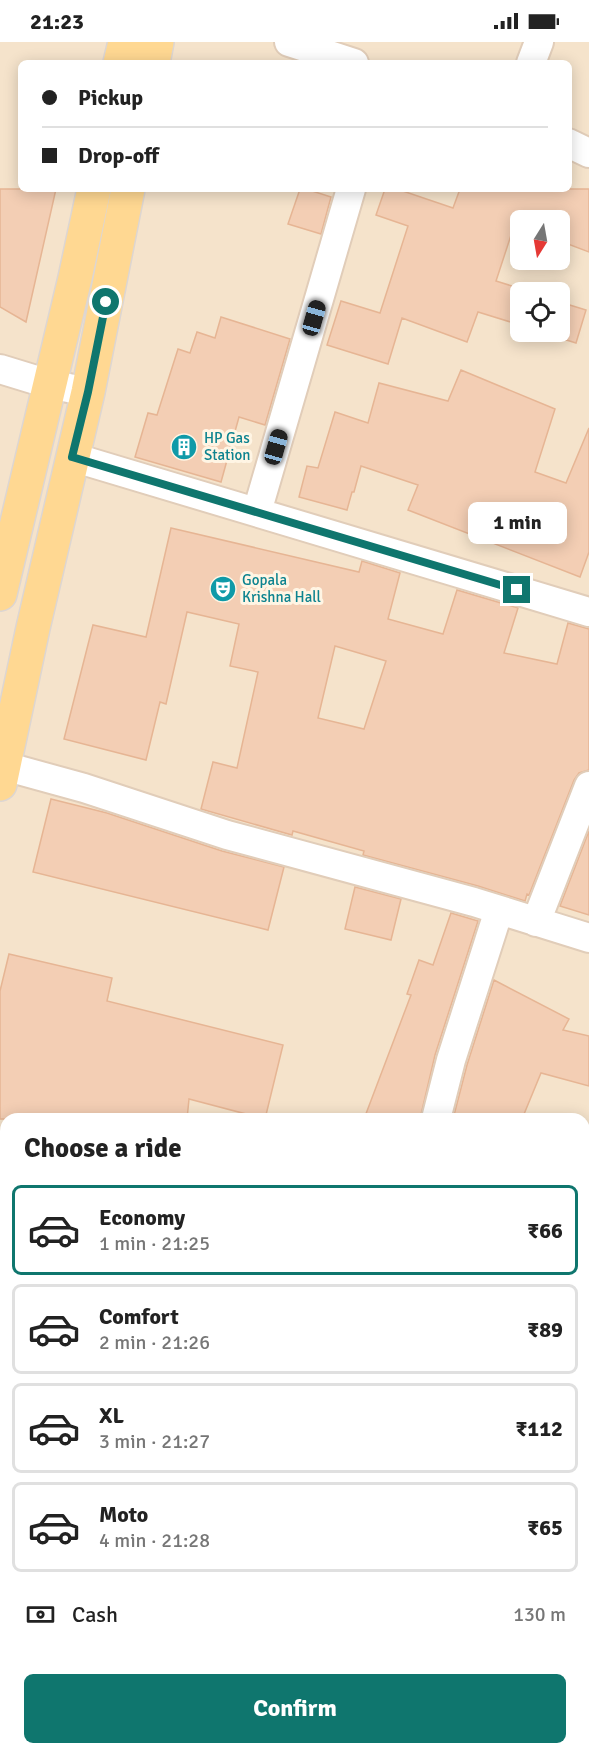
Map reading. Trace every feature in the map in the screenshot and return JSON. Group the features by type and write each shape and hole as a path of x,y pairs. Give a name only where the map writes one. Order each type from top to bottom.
{"main road":[{"path":"121,60 125,42"},
{"path":"154,60 157,42"},
{"path":"0,594 93,192"},
{"path":"2,775 88,392 127,192"}],"street":[{"path":"289,42 345,60"},
{"path":"532,60 539,42"},
{"path":"572,145 589,153"},
{"path":"257,512 350,192"},
{"path":"0,369 50,384 88,392"},
{"path":"72,457 587,605"},
{"path":"2,775 84,788 226,835 499,909 589,938"},
{"path":"536,922 589,786"},
{"path":"438,1113 451,1060 499,909"}],"shaded area":[{"path":"0,42 589,42 589,1113 0,1113"}],"building":[{"path":"0,189 18,189 18,192 55,192 26,322 0,307"},
{"path":"572,189 589,189 589,252 570,245 570,210 510,210 510,238 496,281 510,285 510,322 478,312 467,342 402,318 388,364 327,345 341,301 380,313 408,226 376,215 384,192 406,192 453,208 459,192 572,192"},
{"path":"299,192 315,192 331,197 321,234 288,224"},
{"path":"570,305 586,310 576,343 570,341"},
{"path":"221,317 290,339 265,425 239,417 221,482 135,457 148,413 157,415 178,349 190,353 197,332 215,338"},
{"path":"461,370 555,409 535,472 566,483 589,428 589,552 580,577 408,510 418,485 361,466 347,510 299,497 307,466 318,468 335,412 368,423 379,383 448,401"},
{"path":"171,528 359,572 362,561 400,573 388,619 443,634 457,590 518,608 504,653 557,664 568,623 589,629 589,770 579,773 574,780 525,901 363,855 364,851 293,831 292,835 201,809 213,762 237,768 258,672 230,666 239,624 187,612 166,704 160,702 146,760 64,739 93,625 146,637","holes":["335,646 386,661 364,729 318,718"]},
{"path":"51,799 107,813 222,851 284,867 268,930 33,872"},
{"path":"589,831 589,915 560,906"},
{"path":"355,887 401,899 391,940 345,929"},
{"path":"451,913 478,921 435,1055 421,1113 366,1113 411,995 407,994 419,960 433,965"},
{"path":"9,954 112,978 107,1001 283,1045 266,1113 242,1113 189,1099 188,1113 0,1113 0,991"},
{"path":"494,980 569,1019 563,1030 589,1036 589,1086 541,1073 524,1113 455,1113"}],"place":[{"name":"HP Gas Station","path":"184,447"},
{"name":"Gopala Krishna Hall","path":"223,589"}],"route":[{"path":"106,302 72,457 517,590"}]}
